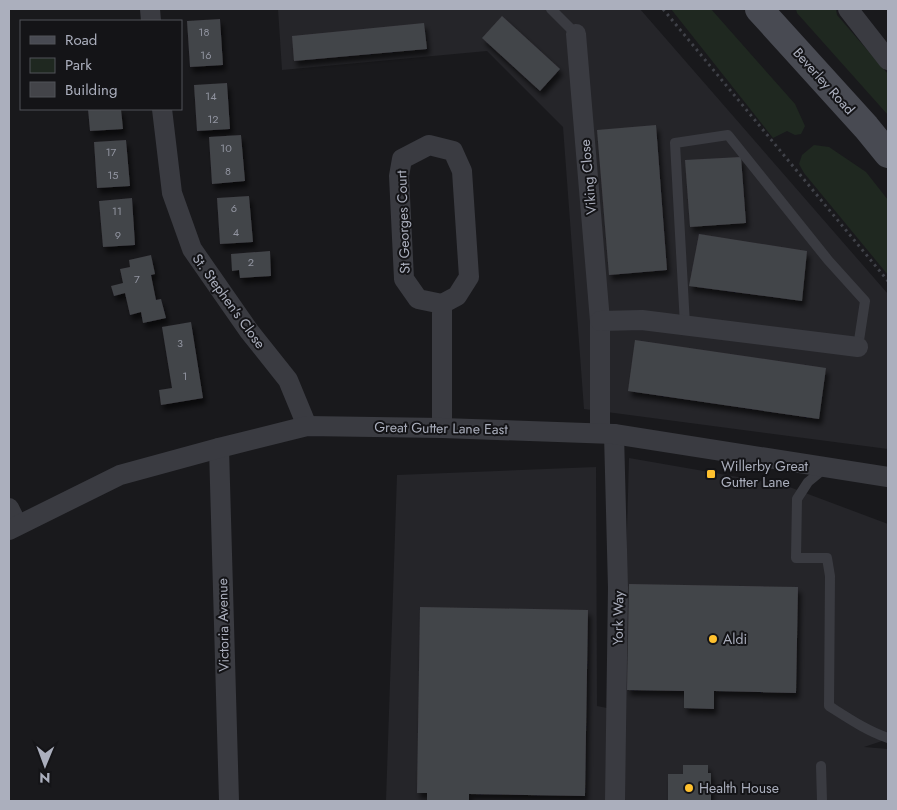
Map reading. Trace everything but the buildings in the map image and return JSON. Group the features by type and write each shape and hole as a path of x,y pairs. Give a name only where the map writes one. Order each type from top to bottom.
{"main road":[{"name":"Beverley Road","path":"759,9 866,127 888,154"}],"street":[{"path":"848,9 888,60"},
{"name":"Viking Close","path":"576,34 600,321 607,433"},
{"name":"St. Stephen's Close","path":"162,110 172,193 192,249 250,331 288,380 307,426"},
{"name":"St Georges Court","path":"429,145 453,151 462,171 469,277 457,296 442,304 418,299 404,279 399,176 402,159 429,145"},
{"path":"442,304 442,428"},
{"path":"600,321 642,320 858,346"},
{"name":"Great Gutter Lane East","path":"12,521 120,475 307,426 607,433 888,477"},
{"name":"York Way","path":"607,433 618,588 615,801"},
{"name":"Victoria Avenue","path":"219,448 229,801"}],"lane":[{"path":"552,9 576,34"},
{"path":"685,325 674,143 728,135 828,260 865,301 858,346"},
{"path":"825,468 808,482 797,499 796,558 828,558 830,576 829,706 850,720 888,738"},
{"path":"821,766 822,801"}],"path":[{"path":"663,9 888,281"}],"shaded area":[{"path":"278,9 640,9 888,294 888,449 584,409 563,127 487,51 282,70"},
{"path":"629,458 784,485 888,524 888,739 864,747 888,749 888,801 386,801 397,475 596,467 597,706 622,711"}],"green space":[{"path":"671,9 711,9 795,104 805,126 801,134 795,135 787,131 773,138"},
{"path":"796,9 836,9 837,15 888,74 888,115 797,13"},
{"path":"814,145 829,147 866,172 888,200 888,275 804,173 799,164 802,155"}],"place":[{"name":"Willerby Great Gutter Lane","path":"711,474"},
{"name":"Aldi","path":"713,639"},
{"name":"Health House","path":"689,788"}]}
